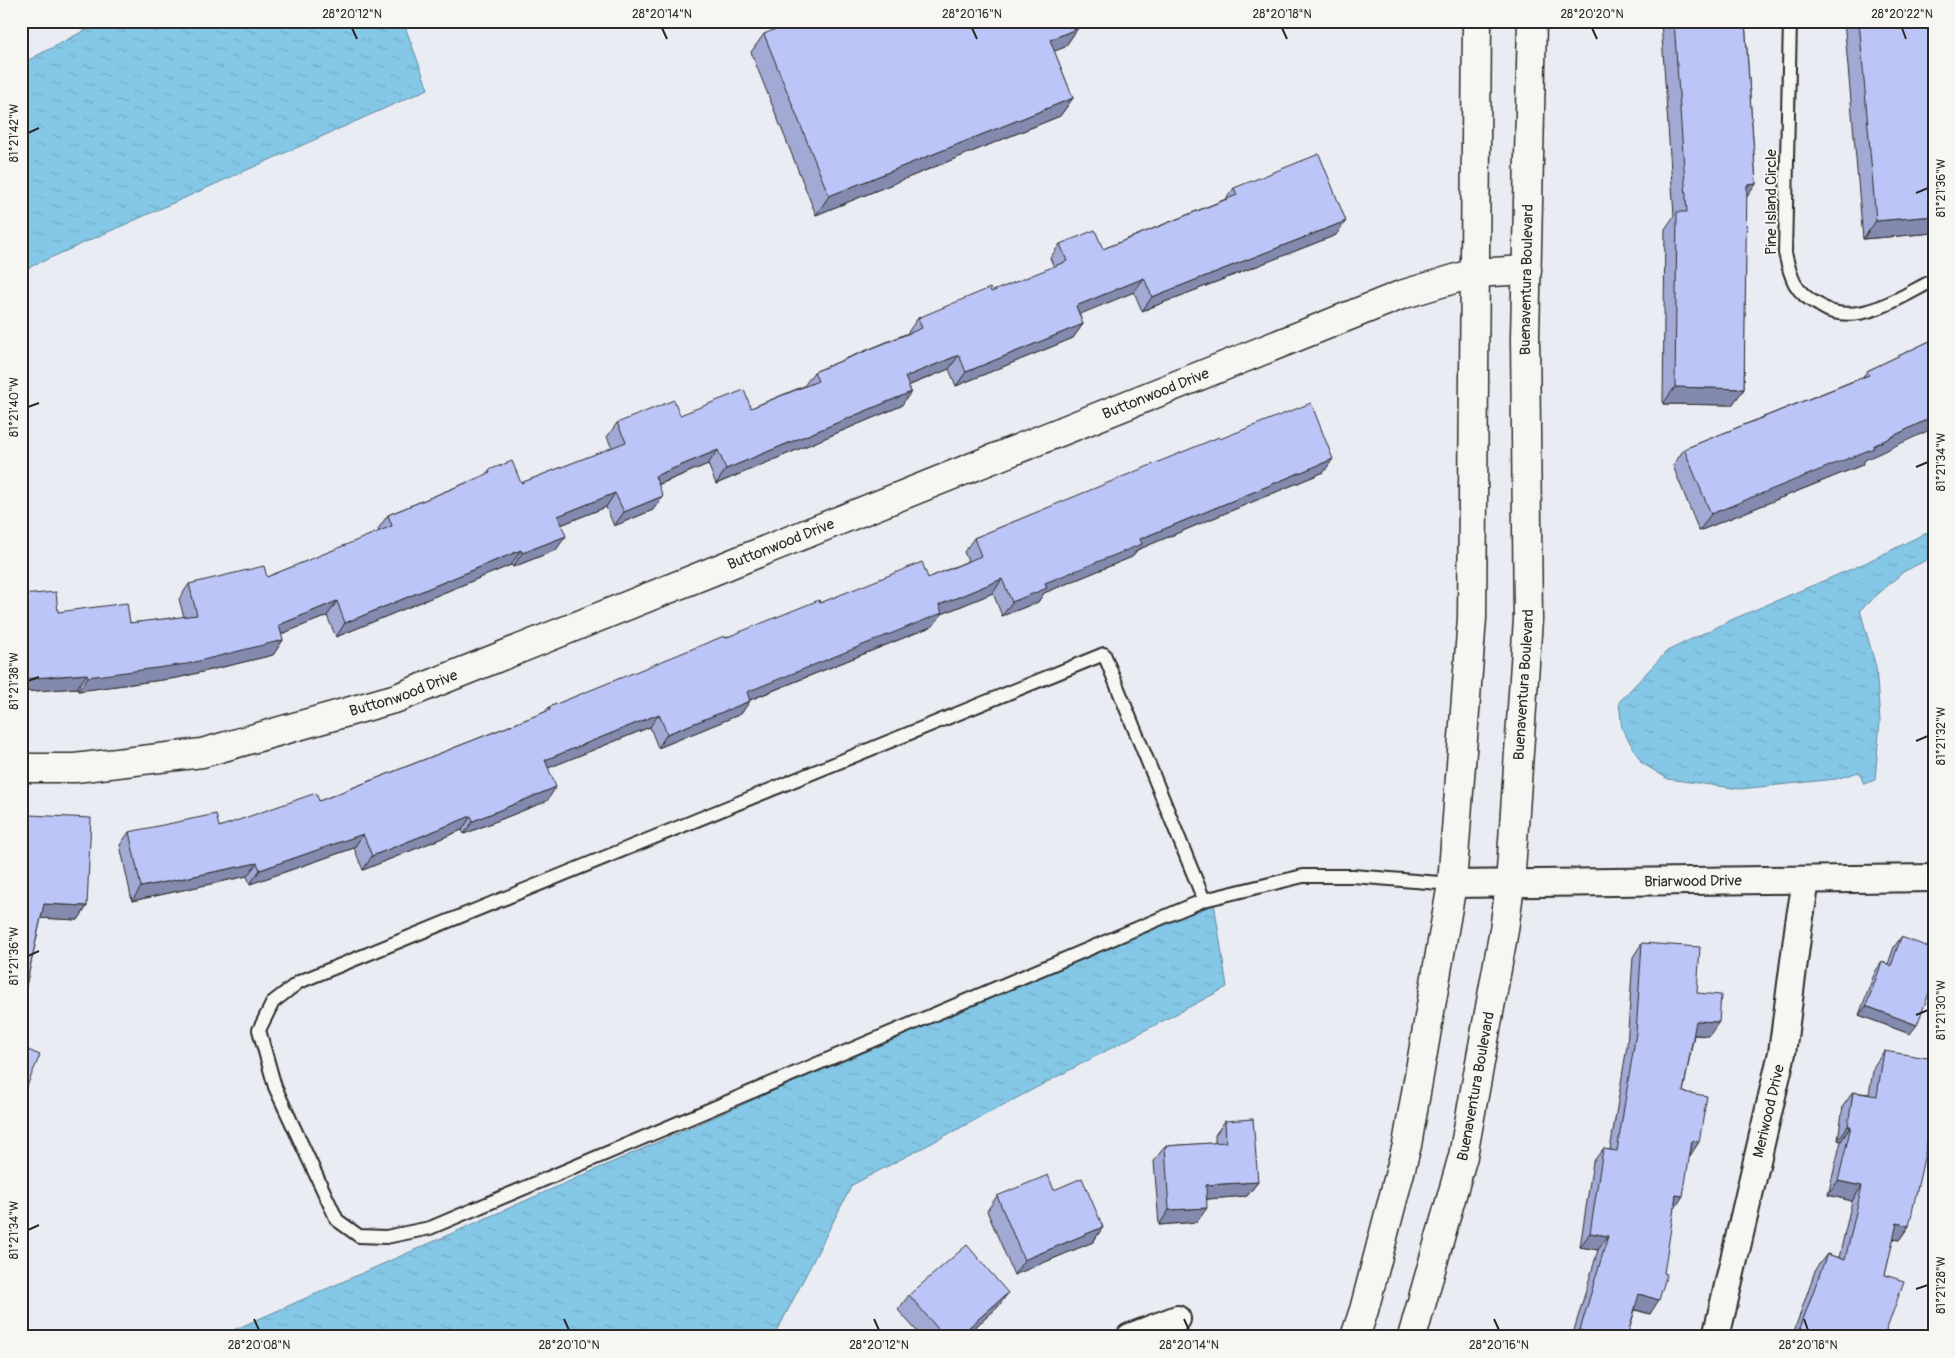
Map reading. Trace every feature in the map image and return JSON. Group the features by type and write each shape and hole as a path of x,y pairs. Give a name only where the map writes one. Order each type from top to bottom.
{"main road":[{"path":"1354,1337 1364,1310 1407,1145 1452,884 1472,618 1477,21"},
{"name":"Buenaventura Boulevard","path":"1412,1337 1463,1156 1504,930 1510,885 1528,619 1525,338 1532,21"},
{"name":"Buttonwood Drive","path":"21,768 76,768 202,753 397,698 1401,295 1474,273 1527,270"}],"street":[{"name":"Briarwood Drive","path":"1452,884 1510,885 1934,878"},
{"name":"Meriwood Drive","path":"1716,1337 1782,1053 1806,881"},
{"path":"1130,1337 1177,1319"}],"lane":[{"name":"Pine Island Circle","path":"1790,21 1785,254 1790,274 1798,291 1832,312 1856,314 1879,308 1934,280"},
{"path":"1204,900 1104,654 299,982 273,1002 259,1030 274,1087 337,1220 359,1236 386,1237 430,1228 1204,900 1303,876 1353,876 1452,884"}],"water":[{"path":"105,21 403,21 428,89 21,271 21,64"},
{"path":"1934,529 1934,556 1903,572 1860,610 1876,667 1880,721 1875,780 1864,784 1859,772 1836,779 1740,789 1668,779 1642,763 1622,729 1619,702 1667,651 1731,620 1863,564"},
{"path":"1213,896 1227,987 852,1185 774,1337 218,1337"}],"building":[{"path":"795,21 1076,21 1078,28 1050,40 1073,98 829,196 764,34"},
{"path":"1674,21 1745,21 1756,184 1747,185 1744,389 1675,387 1677,212 1687,212"},
{"path":"1859,21 1931,21 1934,48 1934,216 1876,221"},
{"path":"1319,154 1346,221 1152,297 1144,278 1076,306 1083,324 966,372 959,355 905,377 911,392 726,469 718,450 655,476 663,496 624,512 615,493 558,516 566,536 522,553 521,550 345,623 337,601 279,625 283,640 187,664 88,677 87,674 21,679 21,595 56,592 58,612 127,603 130,623 197,615 189,584 264,566 267,577 392,526 388,515 490,473 489,470 512,461 521,483 626,442 617,423 674,400 680,415 744,390 751,408 818,381 814,372 922,328 918,318 990,288 991,292 1067,261 1060,244 1095,230 1103,249 1237,195 1234,188"},
{"path":"1934,339 1934,416 1873,446 1874,448 1711,514 1684,449 1869,375 1867,371"},
{"path":"1311,403 1333,459 1140,539 1142,544 1045,583 1047,588 1012,602 1002,579 939,605 942,613 747,692 750,701 667,734 659,714 545,760 556,787 473,821 471,816 372,856 363,834 260,870 257,863 141,887 129,832 216,814 219,827 316,793 319,801 550,710 549,707 724,636 725,638 819,600 820,603 922,562 928,578 981,556 974,538 1219,437 1220,439"},
{"path":"29,815 91,818 87,906 44,904 21,1008 21,859 27,859"},
{"path":"1901,937 1934,949 1934,980 1917,1025 1866,1006 1882,962 1891,966"},
{"path":"1642,943 1700,947 1697,993 1721,995 1719,1022 1696,1021 1683,1092 1707,1096 1699,1142 1692,1141 1683,1196 1676,1195 1664,1273 1667,1274 1659,1300 1639,1294 1627,1337 1601,1337 1580,1330 1608,1236 1590,1233 1603,1149 1617,1151 1636,1033"},
{"path":"21,1047 40,1055 21,1100"},
{"path":"1884,1051 1934,1059 1934,1099 1926,1149 1909,1226 1897,1223 1885,1275 1904,1281 1884,1337 1816,1337 1817,1334 1800,1328 1827,1254 1845,1260 1862,1186 1838,1181 1851,1126 1848,1126 1853,1092 1877,1096"},
{"path":"1253,1119 1258,1182 1206,1185 1207,1208 1169,1210 1165,1146 1226,1142 1225,1121"},
{"path":"1048,1175 1054,1190 1082,1178 1103,1227 1024,1260 997,1196"},
{"path":"967,1245 1008,1293 958,1337 945,1337 909,1295"}]}
